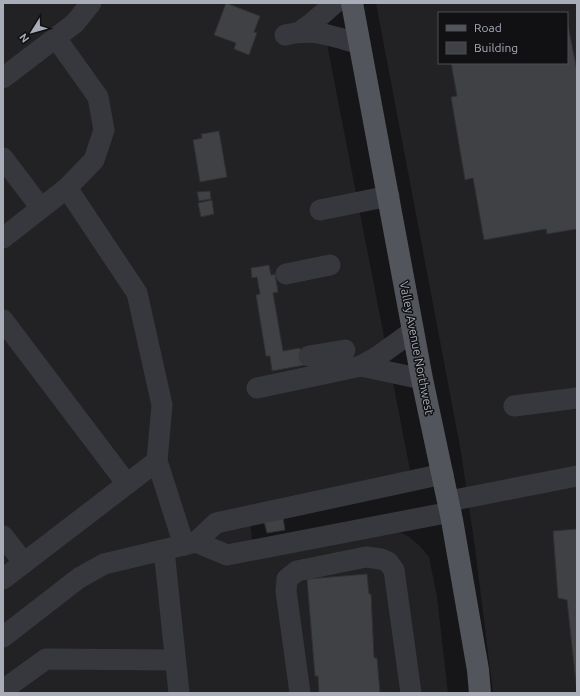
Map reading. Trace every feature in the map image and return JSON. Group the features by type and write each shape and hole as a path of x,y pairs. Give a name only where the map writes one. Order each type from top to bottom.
{"main road":[{"name":"Valley Avenue Northwest","path":"352,3 422,378 450,506 478,670 480,693"}],"lane":[{"path":"3,78 75,22 91,3"},
{"path":"335,3 312,23 293,33 318,32 360,44"},
{"path":"3,238 66,188 94,160 104,130 98,97 56,38"},
{"path":"3,158 41,208"},
{"path":"66,188 137,293 162,405 157,461 181,546 175,660 179,693"},
{"path":"320,210 389,196"},
{"path":"286,274 330,265"},
{"path":"3,320 127,484"},
{"path":"257,388 361,366 377,357 413,331"},
{"path":"309,356 345,350"},
{"path":"361,366 422,378"},
{"path":"514,406 577,398"},
{"path":"3,579 157,461"},
{"path":"3,637 79,578 104,564 181,546 216,523 443,474"},
{"path":"181,546 227,555 450,506 577,476"},
{"path":"3,536 24,563"},
{"path":"300,693 286,591 287,579 297,571 366,557 382,558 388,562 394,570 411,693"},
{"path":"3,690 46,659 175,660"}],"shaded area":[{"path":"3,3 319,3 411,475 249,511 254,560 399,532 408,536 420,546 429,557 437,597 448,693 3,693"},
{"path":"376,3 577,3 577,693 493,693 475,548 461,452"}],"building":[{"path":"226,3 260,16 254,32 257,33 249,55 234,49 236,43 214,35"},
{"path":"568,25 577,71 577,229 547,234 546,229 484,240 473,178 465,180 451,97 457,96 451,64 568,64"},
{"path":"219,131 227,177 200,182 193,140 202,138 201,134"},
{"path":"210,191 211,199 199,201 197,192"},
{"path":"212,200 214,214 201,217 198,203"},
{"path":"269,265 271,275 275,274 278,292 273,293 283,351 300,348 305,365 272,371 270,356 266,356 256,295 260,294 257,277 252,278 251,268"},
{"path":"283,518 285,530 267,533 264,521"},
{"path":"577,529 577,693 567,600 558,598 553,531"},
{"path":"367,574 369,594 371,594 374,658 377,658 380,693 319,693 318,676 315,676 307,579"}]}
